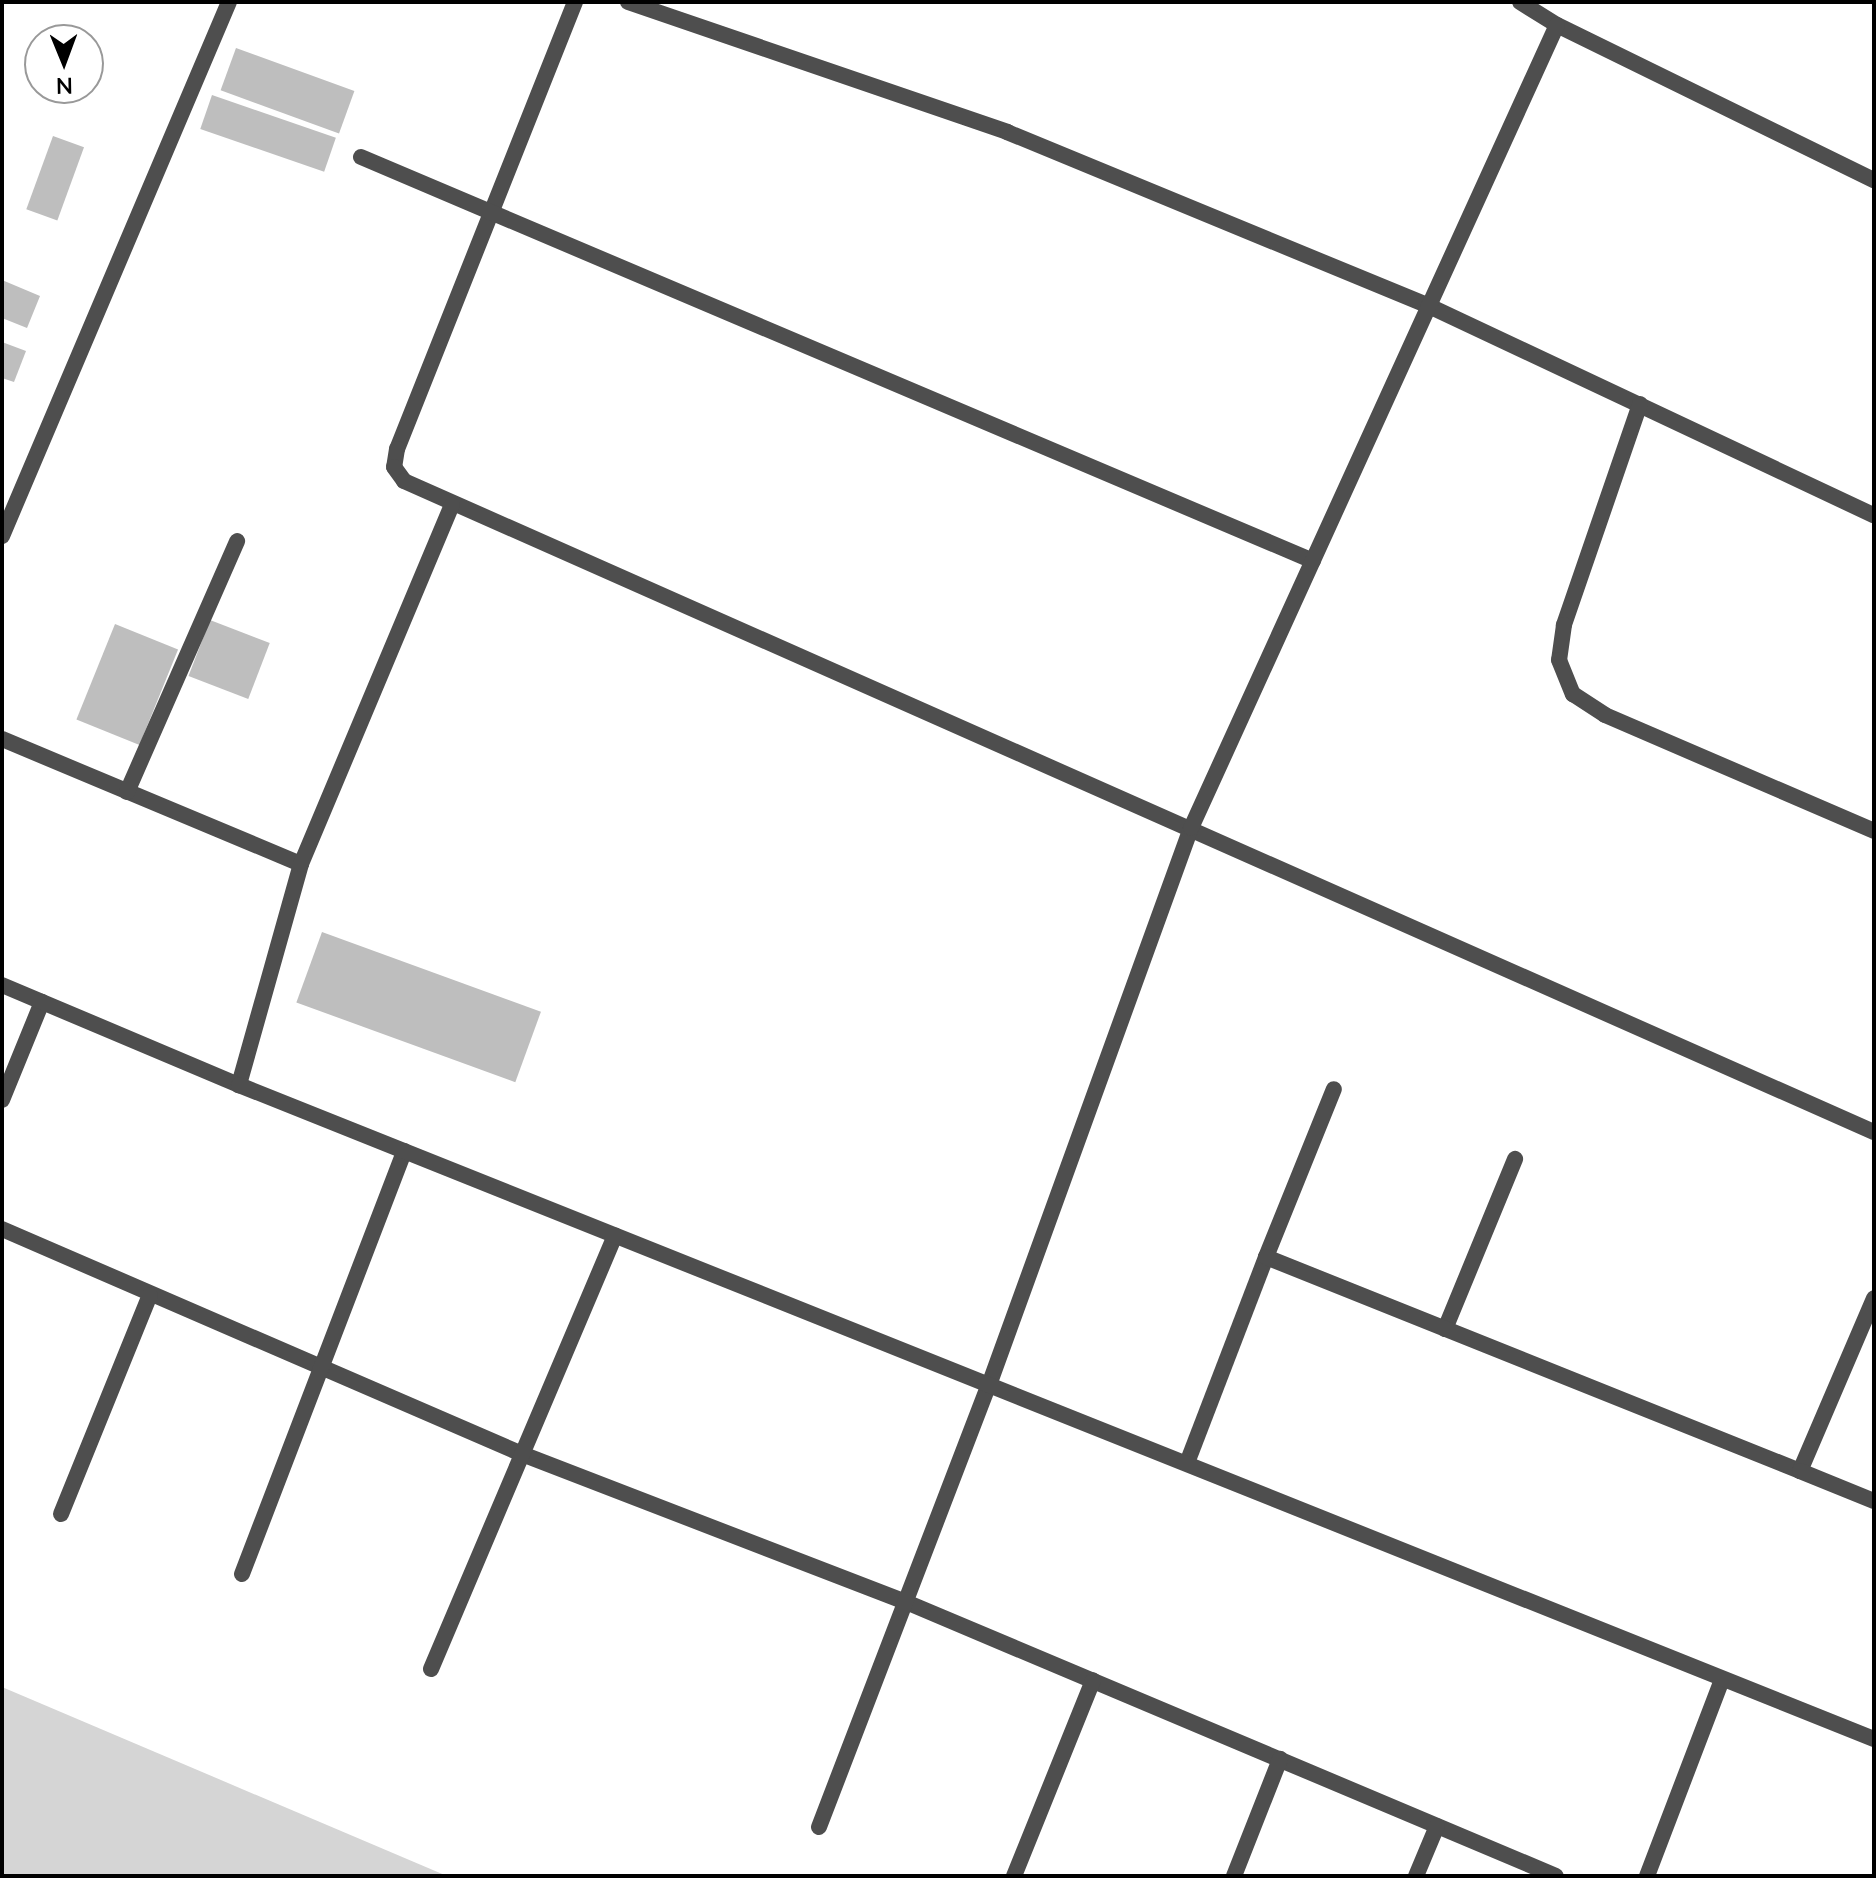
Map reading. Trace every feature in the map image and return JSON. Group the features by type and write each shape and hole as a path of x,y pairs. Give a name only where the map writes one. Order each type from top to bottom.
{"street":[{"path":"2,536 229,2"},
{"path":"575,2 397,449 394,467 404,481 452,505 1191,828 1874,1132"},
{"path":"628,2 1007,132 1429,306 1874,515"},
{"path":"1520,2 1557,25 1874,180"},
{"path":"819,1827 989,1385 1191,828 1557,25"},
{"path":"361,157 1313,561"},
{"path":"1640,404 1564,625 1559,660 1573,694 1605,715 1874,831"},
{"path":"239,1085 301,864 452,505"},
{"path":"127,792 237,541"},
{"path":"2,739 301,864"},
{"path":"2,985 239,1085 1874,1739"},
{"path":"2,1100 42,1002"},
{"path":"1187,1463 1334,1089"},
{"path":"242,1574 404,1151"},
{"path":"1445,1329 1515,1159"},
{"path":"2,1229 319,1369 522,1454 906,1602 1556,1876"},
{"path":"431,1669 615,1235"},
{"path":"1266,1257 1874,1501"},
{"path":"61,1514 150,1295"},
{"path":"1800,1471 1874,1298"},
{"path":"1014,1876 1093,1680"},
{"path":"1647,1876 1722,1680"},
{"path":"1234,1876 1280,1759"},
{"path":"1416,1876 1437,1826"}],"shaded area":[{"path":"2,1687 447,1876 2,1876"}],"building":[{"path":"236,48 354,91 339,133 221,90"},
{"path":"212,95 336,138 324,172 200,129"},
{"path":"53,136 84,147 57,221 26,209"},
{"path":"2,280 40,296 27,328 2,318"},
{"path":"2,342 26,351 14,382 2,378"},
{"path":"210,620 270,643 248,699 188,676"},
{"path":"115,624 178,649 139,745 76,719"},
{"path":"322,932 541,1012 515,1082 296,1002"}]}
